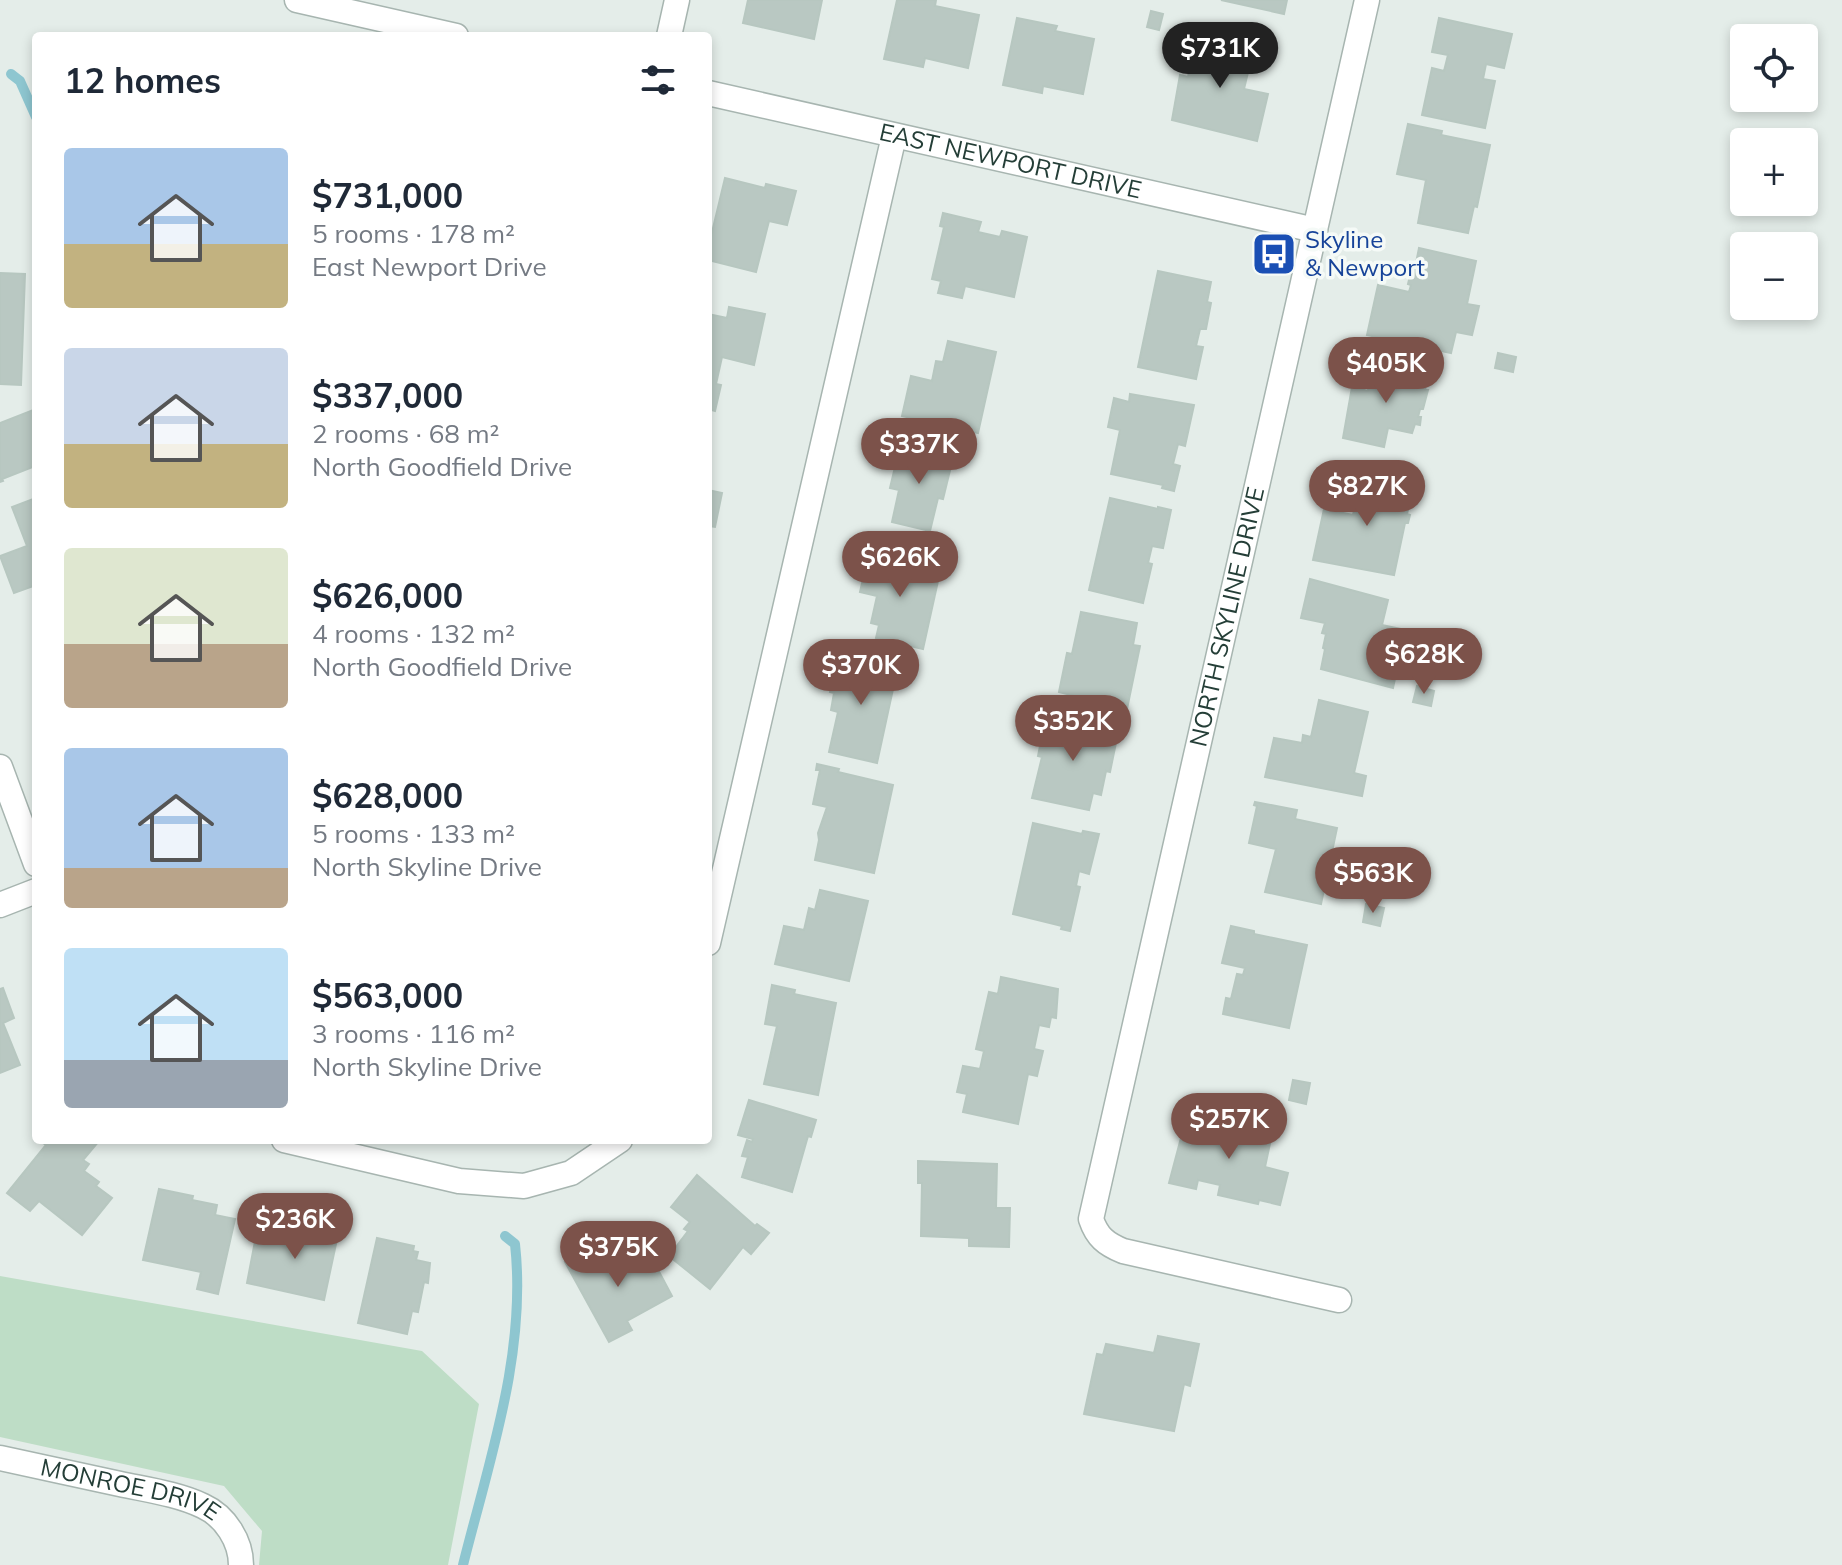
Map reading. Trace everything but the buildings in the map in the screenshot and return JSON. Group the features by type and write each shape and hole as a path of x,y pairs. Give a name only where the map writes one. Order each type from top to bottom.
{"street":[{"path":"297,0 438,32"},
{"path":"670,32 677,0"},
{"name":"NORTH SKYLINE DRIVE","path":"1339,1300 1123,1251 1108,1245 1095,1232 1091,1219 1367,0"},
{"name":"EAST NEWPORT DRIVE","path":"712,94 1315,230"},
{"path":"712,926 894,136"},
{"path":"0,767 32,853"},
{"path":"0,905 32,893"},
{"path":"301,1144 459,1181 524,1186 571,1173 614,1144"},
{"name":"MONROE DRIVE","path":"0,1458 163,1493 204,1506 221,1519 233,1534 240,1557"}],"green space":[{"path":"0,1276 422,1351 479,1404 448,1565 259,1565 262,1531 224,1486 0,1437"}],"waterway":[{"path":"11,74 20,81 32,108"},
{"path":"463,1565 511,1366 517,1285 515,1244 505,1236"}],"place":[{"name":"Skyline & Newport","path":"1274,254"}]}
